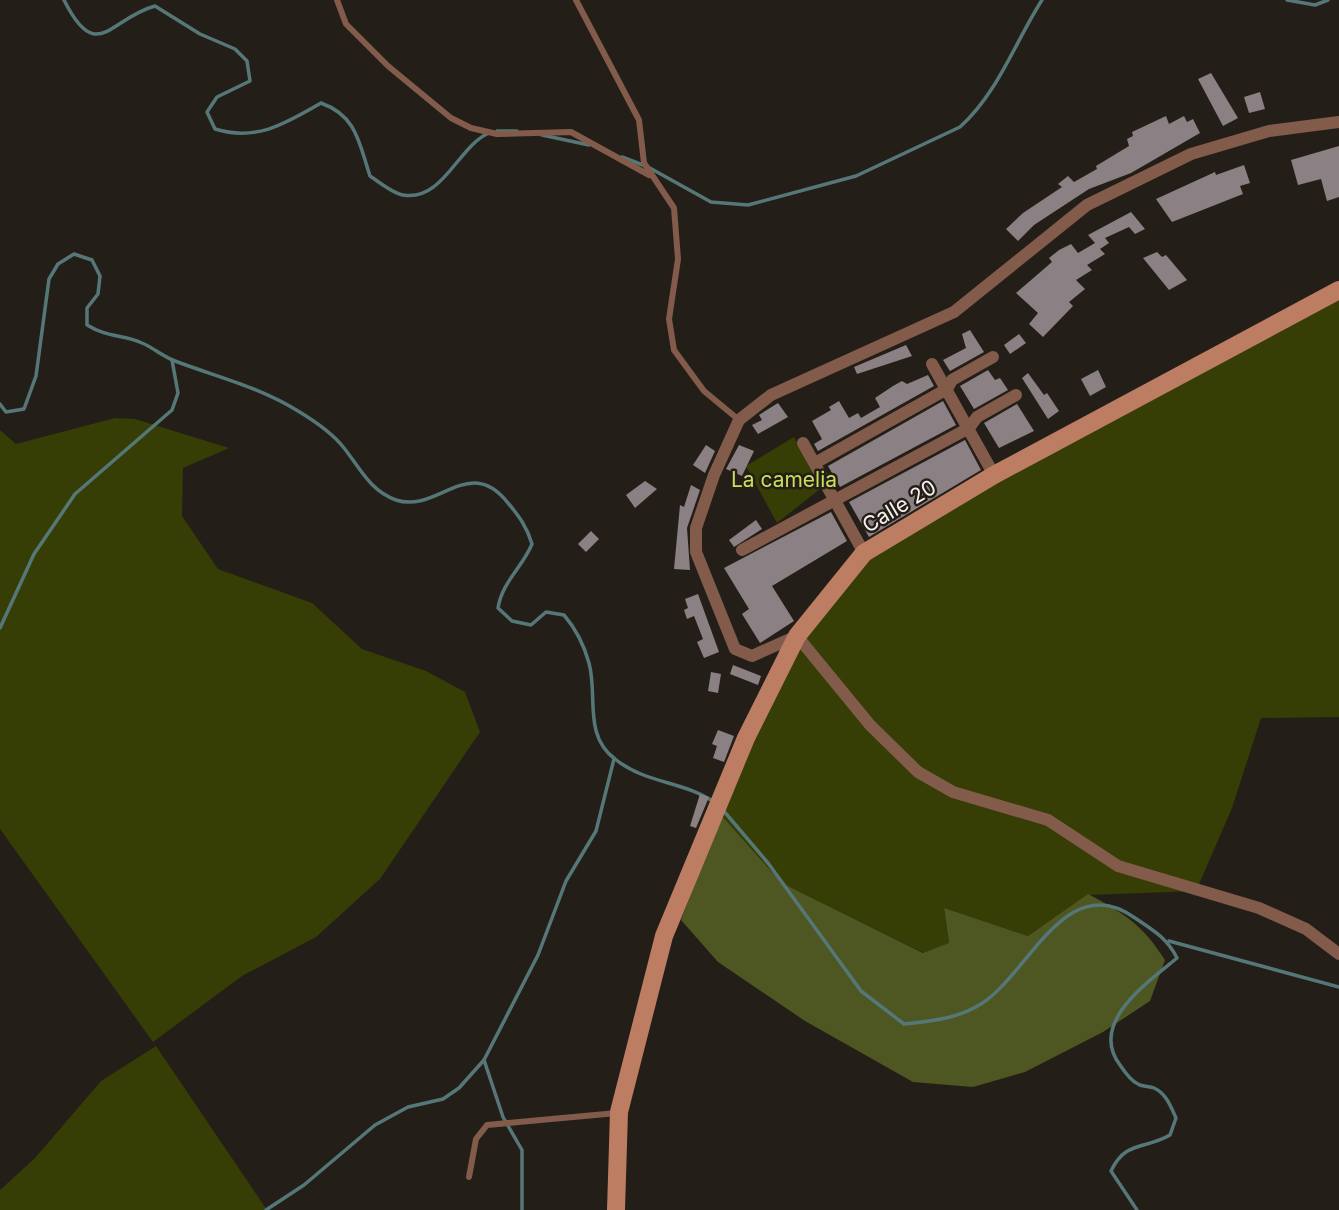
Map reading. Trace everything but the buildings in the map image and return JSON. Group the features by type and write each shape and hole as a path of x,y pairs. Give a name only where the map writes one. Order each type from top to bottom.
{"main road":[{"name":"Calle 20","path":"616,1210 619,1112 664,936 746,738 797,636 864,553 993,475 1339,290"}],"street":[{"path":"1339,122 1269,131 1191,154 1087,205 954,312 771,395 739,421 714,475 696,528 696,552 735,649 752,656 797,636 870,725 918,772 953,792 1048,820 1118,866 1271,914 1306,929 1339,954"},
{"path":"815,463 947,389 952,380 993,357"},
{"path":"932,364 993,475"},
{"path":"742,550 826,503 837,502 969,428 977,417 1016,395"},
{"path":"803,443 864,553"}],"lane":[{"path":"337,0 341,13 355,32 388,66 451,118 471,128 497,134 570,132 651,176"},
{"path":"576,0 639,120 644,163 651,176 668,194 674,208 678,229 678,258 669,319 674,350 704,390 739,421"},
{"path":"469,1177 477,1139 487,1125 619,1112"}],"green space":[{"path":"1339,289 1339,717 1261,718 1232,808 1196,891 1088,895 1028,936 944,909 949,944 924,953 782,883 721,815 744,753 797,649 884,540"},
{"path":"115,418 135,419 229,448 183,468 182,516 218,569 312,603 362,649 426,671 465,692 480,732 380,879 316,937 242,976 153,1042 0,829 0,430 16,444"},
{"name":"La camelia","path":"794,437 820,489 777,523 746,466"},
{"path":"721,815 782,883 923,953 949,943 944,908 1028,936 1088,894 1132,921 1165,960 1150,1001 1103,1032 1025,1072 973,1087 913,1082 805,1021 718,962 681,920"},
{"path":"156,1046 267,1210 0,1210 0,1190 35,1158 101,1081"}],"waterway":[{"path":"64,0 76,20 86,30 95,34 105,32 155,6 200,34 235,49 247,61 250,81 217,97 207,112 215,129 258,132 283,123 321,103 342,115 349,123 359,142 370,176 399,194 417,195 429,190 440,182 468,149 489,133"},
{"path":"622,157 648,167 711,202 748,205 856,176 960,127 996,83 1042,0"},
{"path":"1287,0 1315,5 1328,0"},
{"path":"497,131 517,131"},
{"path":"542,135 589,145"},
{"path":"0,404 6,412 24,409 36,376 49,279 58,264 74,254 92,260 100,276 98,294 87,308 87,325 102,332 135,340 171,359 284,403 329,433 372,485 387,496 411,502 466,484 480,483 494,489 519,517 532,544 504,590 498,608 512,621 531,625 546,612 564,615 576,632 587,656 595,727 605,749 615,759 639,773 690,790 714,802"},
{"path":"0,628 34,554 75,494 172,410 178,393 172,360"},
{"path":"266,1210 304,1185 375,1125 408,1107 443,1099 459,1088 484,1060 538,955 566,881 596,831 614,759"},
{"path":"722,809 768,863 861,991 904,1024 953,1016 981,1004 999,990 1050,931 1069,915 1089,906 1111,906 1135,918 1164,940 1177,958 1138,991 1116,1019 1111,1034 1112,1049 1126,1073 1135,1083 1162,1093 1176,1118 1170,1135 1129,1150 1111,1171 1137,1210"},
{"path":"1169,941 1339,987"},
{"path":"484,1060 503,1117 522,1150 522,1210"}]}
